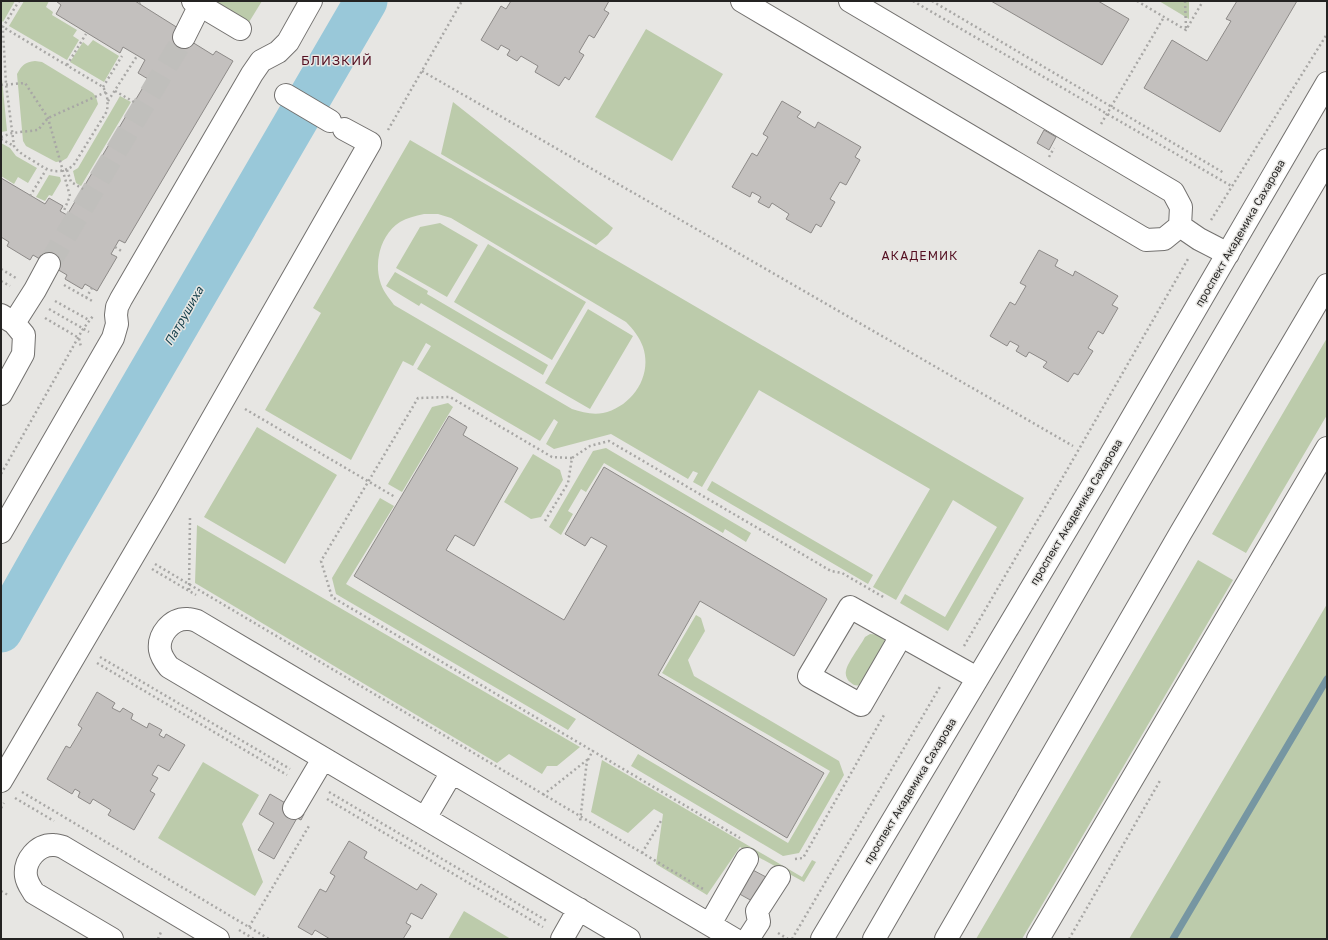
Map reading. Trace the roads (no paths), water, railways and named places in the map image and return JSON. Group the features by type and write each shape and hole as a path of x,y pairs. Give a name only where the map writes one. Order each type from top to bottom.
{"street":[{"path":"1,532 113,338 117,324 117,308 121,299 258,78 261,62 278,52 288,42 311,1"},
{"path":"742,1 1146,240 1164,239 1180,226 1181,207 1173,192 850,1"},
{"path":"184,37 196,3 240,29"},
{"name":"проспект Академика Сахарова","path":"822,939 1093,485 1327,83"},
{"path":"1,781 166,500 224,396 370,143 286,94"},
{"path":"874,939 1111,528 1327,160"},
{"path":"1180,226 1199,239 1228,254"},
{"path":"2,391 23,354 24,335 13,315 46,269"},
{"path":"946,939 1194,510 1327,285"},
{"path":"1038,939 1327,448"},
{"path":"901,636 861,705 809,676 850,608 901,636 953,665 977,678"},
{"path":"629,939 169,667 163,659 160,651 160,642 163,633 170,625 179,621 187,619 197,621 734,939"},
{"path":"294,808 323,759"},
{"path":"425,818 452,772"},
{"path":"112,939 34,893 26,877 29,859 36,852 53,845 63,847 218,939"},
{"path":"710,924 725,897 747,850"},
{"path":"725,897 755,924 783,869"},
{"path":"563,937 579,909"}],"waterway":[{"name":"Патрушиха","path":"1,631 366,1"},
{"path":"1173,939 1327,679"}],"tunnel":[{"path":"49,264 184,37"}],"district":[{"name":"БЛИЗКИЙ","path":"337,60"},
{"name":"АКАДЕМИК","path":"920,256"}]}
